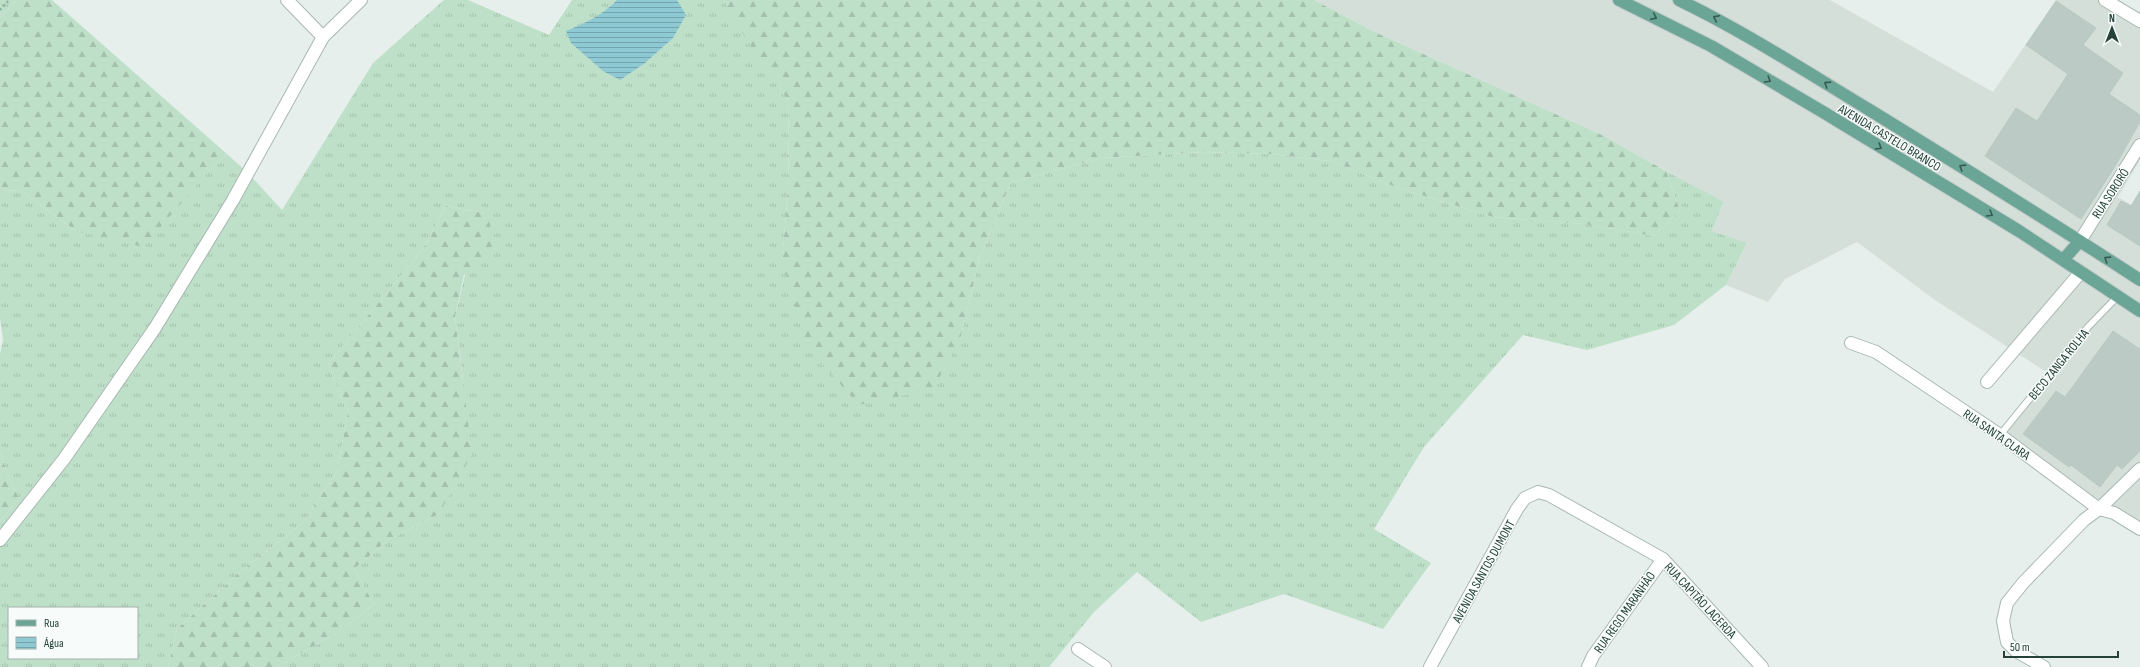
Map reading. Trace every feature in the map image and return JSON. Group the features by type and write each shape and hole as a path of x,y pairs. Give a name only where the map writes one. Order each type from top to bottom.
{"main road":[{"name":"AVENIDA CASTELO BRANCO","path":"1619,0 1717,50 2020,231 2140,311"},
{"name":"AVENIDA CASTELO BRANCO","path":"1679,0 1727,23 1791,61 2140,280"},
{"path":"2063,260 2080,241"}],"street":[{"path":"287,0 323,37"},
{"path":"0,540 64,460 155,328 233,200 323,37 361,0"},
{"path":"2104,0 2140,21"},
{"name":"RUA SORORÓ","path":"2080,241 2140,146"},
{"path":"1987,382 2081,272"},
{"name":"RUA SANTA CLARA","path":"1851,343 1876,352 2000,435 2100,509 2114,513 2140,529"},
{"path":"2044,667 2016,651 2007,642 2005,636 2004,614 2007,603 2023,583 2084,520 2100,509 2140,469"},
{"name":"AVENIDA SANTOS DUMONT","path":"1430,667 1517,509 1525,498 1538,492 1549,495"},
{"name":"RUA CAPITÃO LACERDA","path":"1549,495 1663,559 1762,667"},
{"name":"RUA REGO MARANHÃO","path":"1588,667 1593,656 1663,559"},
{"path":"1078,649 1105,667"}],"lane":[{"name":"BECO ZANGA ROLHA","path":"2000,435 2088,327 2118,296"}],"path":[{"path":"0,10 9,0"}],"shaded area":[{"path":"1314,0 1830,0 1993,92 2056,0 2117,0 2140,13 2140,160 2118,197 2140,210 2140,525 2103,504 2000,433 2048,373 1935,300 1857,242 1785,279 1768,302 1726,285 1747,244 1712,231 1724,203 1604,136 1377,33"}],"green space":[{"path":"0,0 17,0 0,18"},
{"path":"17,0 52,0 227,154 209,171 143,247 76,231 22,191 0,190 0,18"},
{"path":"444,0 468,0 549,35 572,0 724,0 746,37 789,102 788,191 782,260 960,340 980,256 1011,182 1102,158 1204,152 1271,154 1331,161 1398,188 1493,217 1585,224 1654,236 1680,211 1666,171 1724,202 1712,231 1747,243 1726,285 1674,325 1587,350 1523,335 1424,447 1374,529 1431,563 1383,629 1284,594 1201,622 1137,572 1094,612 1049,667 277,667 340,631 374,604 354,569 388,540 439,514 463,379 455,317 465,275 486,213 446,206 423,249 328,364 348,412 337,471 305,521 239,573 177,629 168,667 0,667 0,522 19,498 10,481 0,452 0,354 3,340 0,318 0,190 22,191 76,231 209,171 227,154 248,173 282,210 373,63"},
{"path":"724,0 1314,0 1377,33 1604,136 1666,171 1680,211 1654,236 1584,224 1493,217 1398,188 1331,161 1271,154 1204,152 1102,158 1011,182 980,256 960,340 933,389 859,405 807,347 782,260 788,191 789,102 745,37"},
{"path":"446,206 486,213 499,251 464,275 455,317 472,454 439,514 388,540 354,569 374,604 340,631 277,667 168,667 177,629 239,573 305,521 337,471 348,412 328,364 423,249"},
{"path":"0,452 10,481 19,498 0,522"}],"water":[{"path":"617,0 677,0 686,15 673,38 645,63 620,80 603,71 571,43 566,31 587,22 600,14"}],"building":[{"path":"2056,1 2096,28 2083,45 2123,73 2109,94 2140,115 2140,122 2114,168 2081,219 1985,156 2016,108 2037,121 2068,74 2026,45"},
{"path":"2140,191 2140,246 2107,225 2121,201 2131,206"},
{"path":"2113,331 2140,349 2140,451 2122,469 2117,465 2100,487 2071,465 2069,467 2023,434 2056,391 2065,397"}]}
